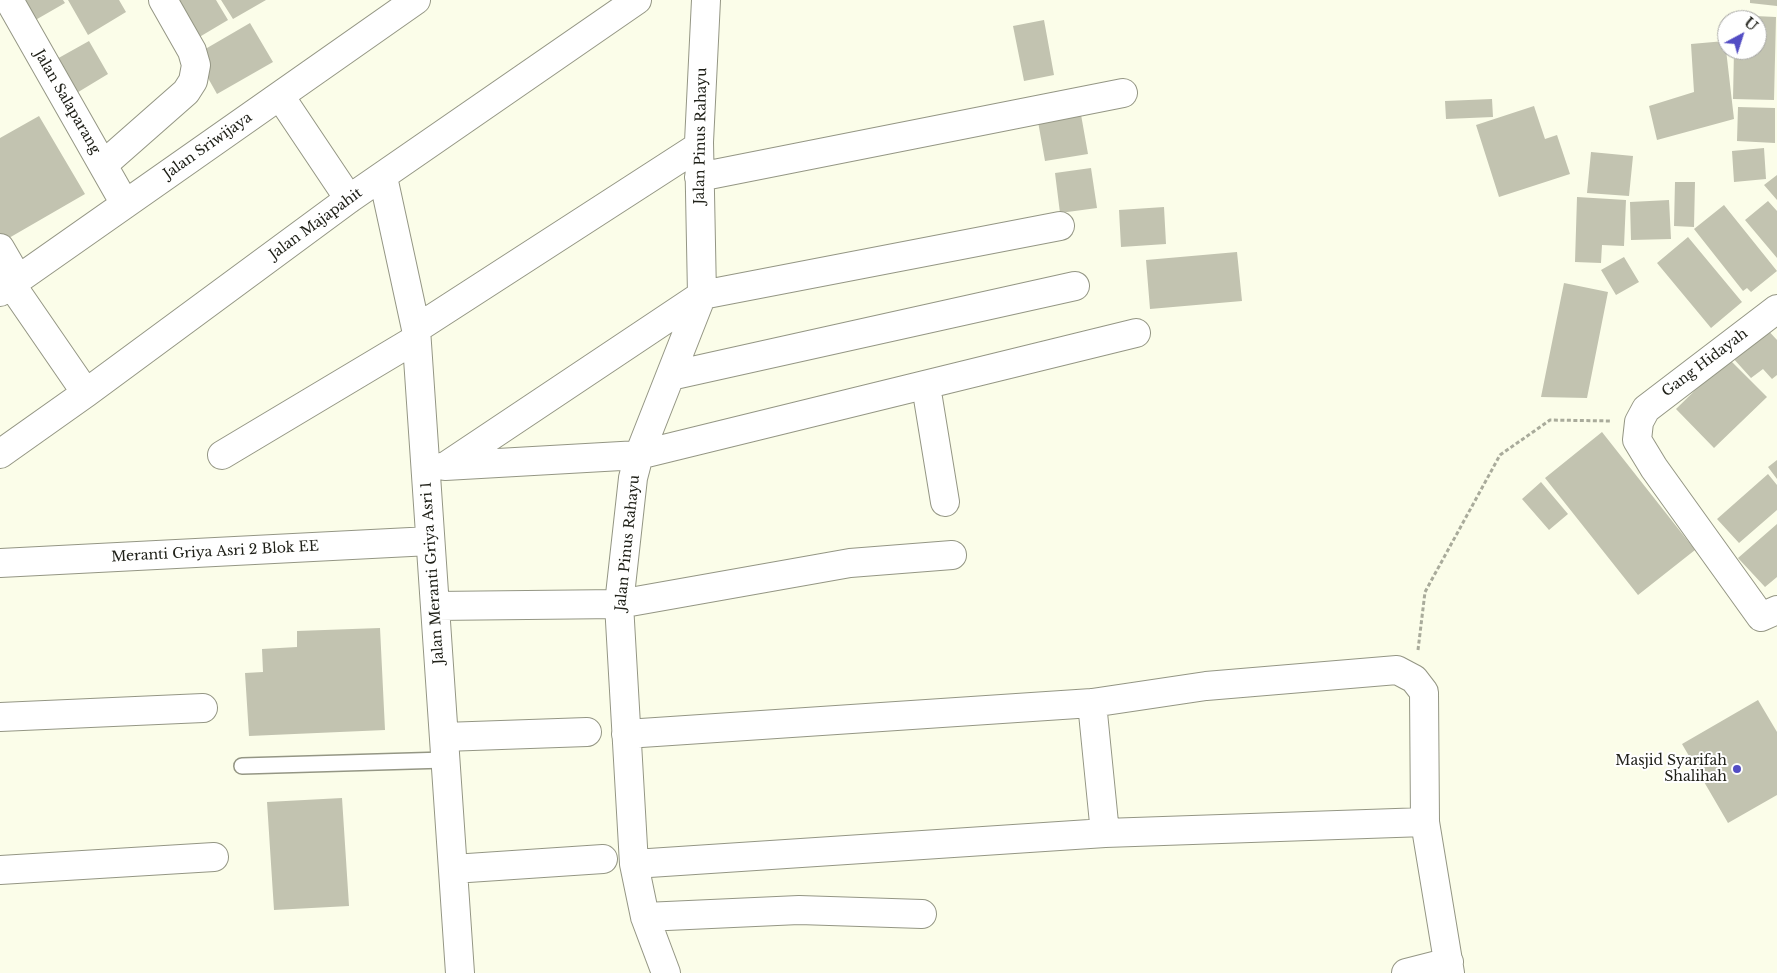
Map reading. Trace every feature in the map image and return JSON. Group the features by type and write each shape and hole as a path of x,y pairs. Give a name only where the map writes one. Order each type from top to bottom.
{"street":[{"name":"Jalan Salaparang","path":"9,0 125,204"},
{"path":"103,165 186,92 194,81 196,64 192,51 163,0"},
{"name":"Jalan Sriwijaya","path":"10,285 416,0"},
{"name":"Jalan Majapahit","path":"0,454 349,199 638,0"},
{"name":"Jalan Pinus Rahayu","path":"666,973 645,917 634,864 620,604 633,478 639,455 702,295 698,142 706,0"},
{"path":"699,177 1123,93"},
{"path":"280,96 349,199"},
{"path":"222,455 416,334 696,148 698,142"},
{"name":"Jalan Meranti Griya Asri 1","path":"382,177 416,334 436,473 430,540 460,973"},
{"path":"436,473 702,295 1060,226"},
{"path":"0,248 10,285 86,393"},
{"path":"670,376 1075,286"},
{"name":"Gang Hidayah","path":"1639,422 1646,408 1777,309"},
{"path":"436,473 639,455 1136,333"},
{"path":"926,386 945,502"},
{"path":"1639,422 1637,440 1654,468 1761,617 1777,610"},
{"name":"Meranti Griya Asri 2 Blok EE","path":"0,563 430,540"},
{"path":"435,606 620,604 850,563 952,555"},
{"path":"626,734 1092,703 1206,686 1397,670 1414,680 1424,692 1425,822 1450,967 1406,973"},
{"path":"1092,703 1105,833"},
{"path":"0,717 203,708"},
{"path":"445,748 587,732"},
{"path":"634,864 1105,833 1425,822"},
{"path":"0,870 214,857"},
{"path":"453,869 603,859"},
{"path":"645,917 799,910 922,914"}],"lane":[{"path":"242,766 445,748"}],"path":[{"path":"1414,680 1425,592 1500,455 1550,420 1639,422"}],"building":[{"path":"18,0 63,0 65,3 32,22"},
{"path":"68,0 119,0 126,12 88,35"},
{"path":"173,0 216,0 228,20 196,39"},
{"path":"221,0 266,0 233,19"},
{"path":"1750,0 1777,0 1777,6 1750,3"},
{"path":"1767,17 1776,17 1774,100 1733,99 1734,60 1767,60"},
{"path":"1044,20 1054,75 1024,81 1013,26"},
{"path":"250,23 273,62 217,94 195,55"},
{"path":"89,41 108,74 75,94 55,60"},
{"path":"1717,42 1717,60 1727,60 1734,119 1657,140 1649,106 1694,92 1691,44"},
{"path":"1492,99 1493,117 1446,119 1445,101"},
{"path":"1534,106 1545,139 1557,135 1570,174 1499,197 1476,125"},
{"path":"1738,107 1775,108 1775,143 1737,141"},
{"path":"1080,109 1088,154 1045,161 1037,116"},
{"path":"39,116 85,194 2,242 0,239 0,138"},
{"path":"1764,148 1766,179 1734,182 1732,151"},
{"path":"1591,152 1633,156 1629,196 1587,193"},
{"path":"1091,168 1097,208 1060,213 1055,173"},
{"path":"1777,175 1777,200 1764,185"},
{"path":"1675,182 1695,182 1694,227 1674,226"},
{"path":"1577,197 1626,200 1624,246 1602,245 1601,263 1575,262"},
{"path":"1669,200 1671,239 1631,240 1630,202"},
{"path":"1768,201 1777,211 1777,258 1745,220"},
{"path":"1724,205 1777,271 1751,292 1747,288 1743,291 1694,229"},
{"path":"1164,207 1166,244 1121,247 1119,210"},
{"path":"1688,237 1742,302 1711,328 1657,263"},
{"path":"1237,252 1242,301 1150,309 1146,260"},
{"path":"1624,257 1639,282 1616,295 1601,270"},
{"path":"1564,283 1608,292 1587,398 1541,397"},
{"path":"1765,327 1777,340 1777,375 1772,379 1763,369 1751,378 1732,357"},
{"path":"1728,358 1767,397 1714,448 1676,409"},
{"path":"1602,432 1695,550 1638,595 1545,478"},
{"path":"1777,460 1777,479 1768,467"},
{"path":"1768,474 1777,485 1777,510 1739,543 1717,519"},
{"path":"1541,482 1568,514 1549,530 1522,499"},
{"path":"1777,524 1777,577 1765,587 1738,558"},
{"path":"380,628 385,730 249,736 245,673 263,672 262,649 297,647 297,631"},
{"name":"Masjid Syarifah Shalihah","path":"1758,700 1777,732 1777,795 1728,823 1682,744"},
{"path":"342,798 349,906 274,910 267,802"}],"place":[{"name":"Masjid Syarifah Shalihah","path":"1737,769"}]}
